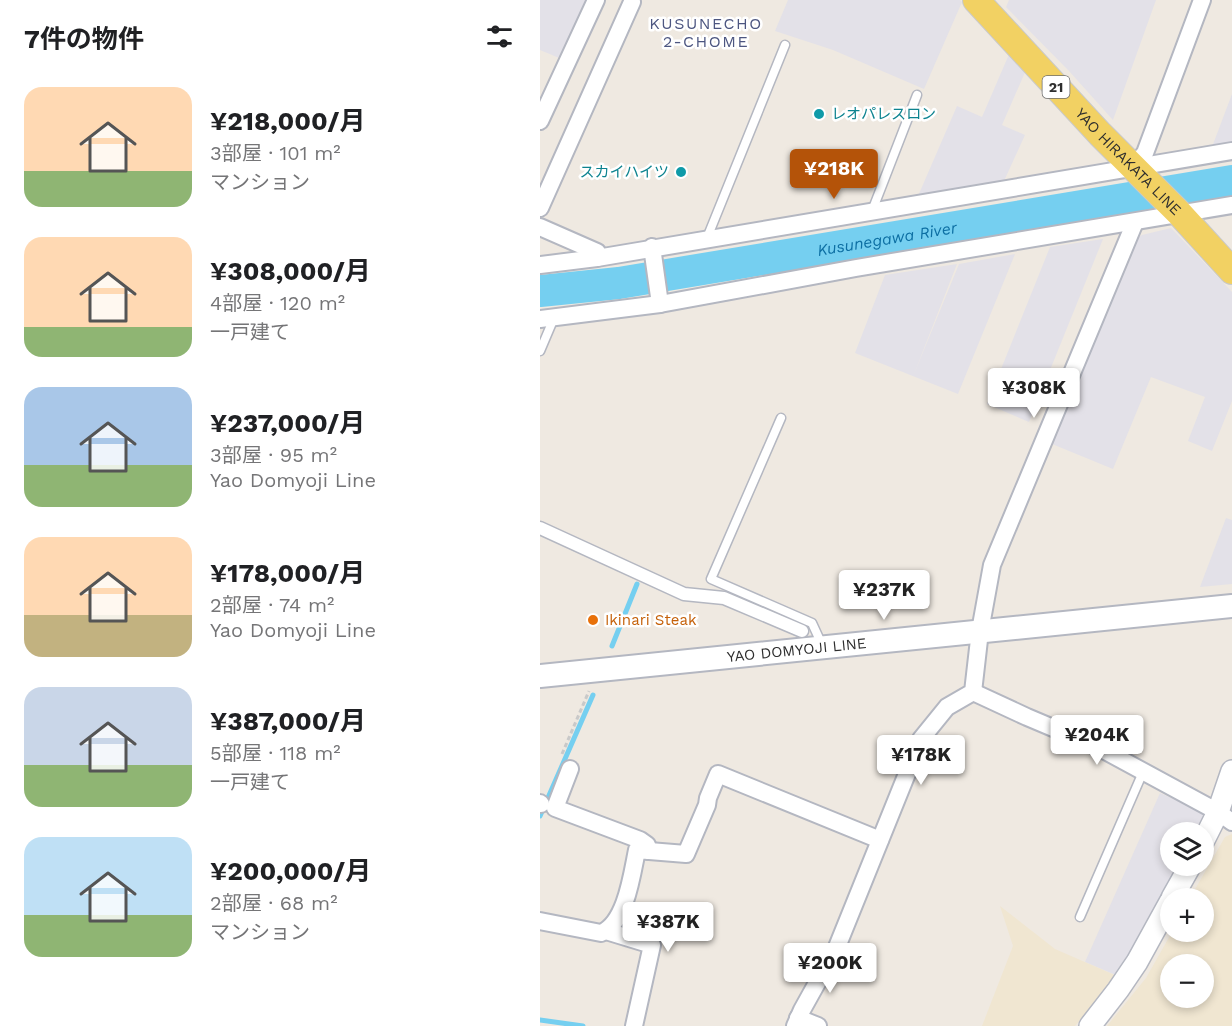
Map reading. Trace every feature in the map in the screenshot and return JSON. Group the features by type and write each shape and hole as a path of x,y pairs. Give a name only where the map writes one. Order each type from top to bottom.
{"main road":[{"name":"YAO HIRAKATA LINE","path":"976,0 1135,171 1177,211 1232,271"},
{"name":"YAO DOMYOJI LINE","path":"540,676 1232,606"}],"street":[{"path":"540,121 596,0"},
{"path":"1135,171 1145,153 1202,0"},
{"path":"540,208 632,2"},
{"path":"540,265 597,258 872,211 1135,171 1232,151"},
{"path":"547,318 660,304 856,268 1134,222 1177,211 1232,205"},
{"path":"973,692 992,565 1134,222"},
{"path":"540,227 597,252 597,258"},
{"path":"652,247 660,304"},
{"path":"540,528 684,594 724,598 802,631"},
{"path":"973,692 1098,747 1225,817"},
{"path":"818,1026 796,1022 837,947 921,739 947,707 973,692"},
{"path":"566,761 555,808 640,840 647,845 649,851"},
{"path":"1214,830 1225,817 1232,771"},
{"path":"540,921 601,933 610,929 626,901 637,850 686,854 718,774 880,840"},
{"path":"1090,1026 1137,962 1160,920"},
{"path":"606,931 652,945 634,1026"}],"lane":[{"path":"707,238 785,45"},
{"path":"872,211 917,95"},
{"path":"540,351 547,318"},
{"path":"781,418 711,579 812,623 824,648"},
{"path":"1080,917 1143,772"}],"path":[{"path":"566,761 590,690"}],"shaded area":[{"path":"540,0 592,0 564,60 540,50"},
{"path":"788,0 960,0 962,2 924,89 833,50 775,31"},
{"path":"1009,0 1156,0 1113,120 1006,7"},
{"path":"1010,52 1026,70 1002,125 1025,135 1004,181 918,196 957,106 982,117"},
{"path":"1232,94 1232,143 1212,147"},
{"path":"1171,228 1232,292 1232,401 1212,451 1188,441 1205,397 1151,377 1113,469 1052,444 1132,242 1142,235"},
{"path":"1103,239 1029,422 987,404 1050,247"},
{"path":"1015,254 958,394 855,353 885,275 957,264 914,374 959,264"},
{"path":"1226,518 1232,520 1232,584 1200,587"},
{"path":"1160,793 1209,814 1205,822 1160,822 1160,876 1174,876 1168,888 1160,888 1160,901 1118,976 1085,962"},
{"path":"1232,834 1232,1026 1107,1026 1146,978 1166,942 1214,942 1214,888 1196,888 1203,876 1214,876 1214,856 1225,837"},
{"path":"1000,906 1055,949 1117,976 1075,1026 982,1026 1013,946"}],"waterway":[{"name":"Kusunegawa River","path":"540,291 619,283 1232,181"},
{"path":"612,646 637,584"},
{"path":"540,816 593,695"},
{"path":"540,1020 583,1026"}],"place":[{"name":"レオパレスロン","path":"819,114"},
{"name":"スカイハイツ","path":"681,172"},
{"name":"Ikinari Steak","path":"593,620"}],"district":[{"name":"KUSUNECHO 2-CHOME","path":"706,32"}]}
